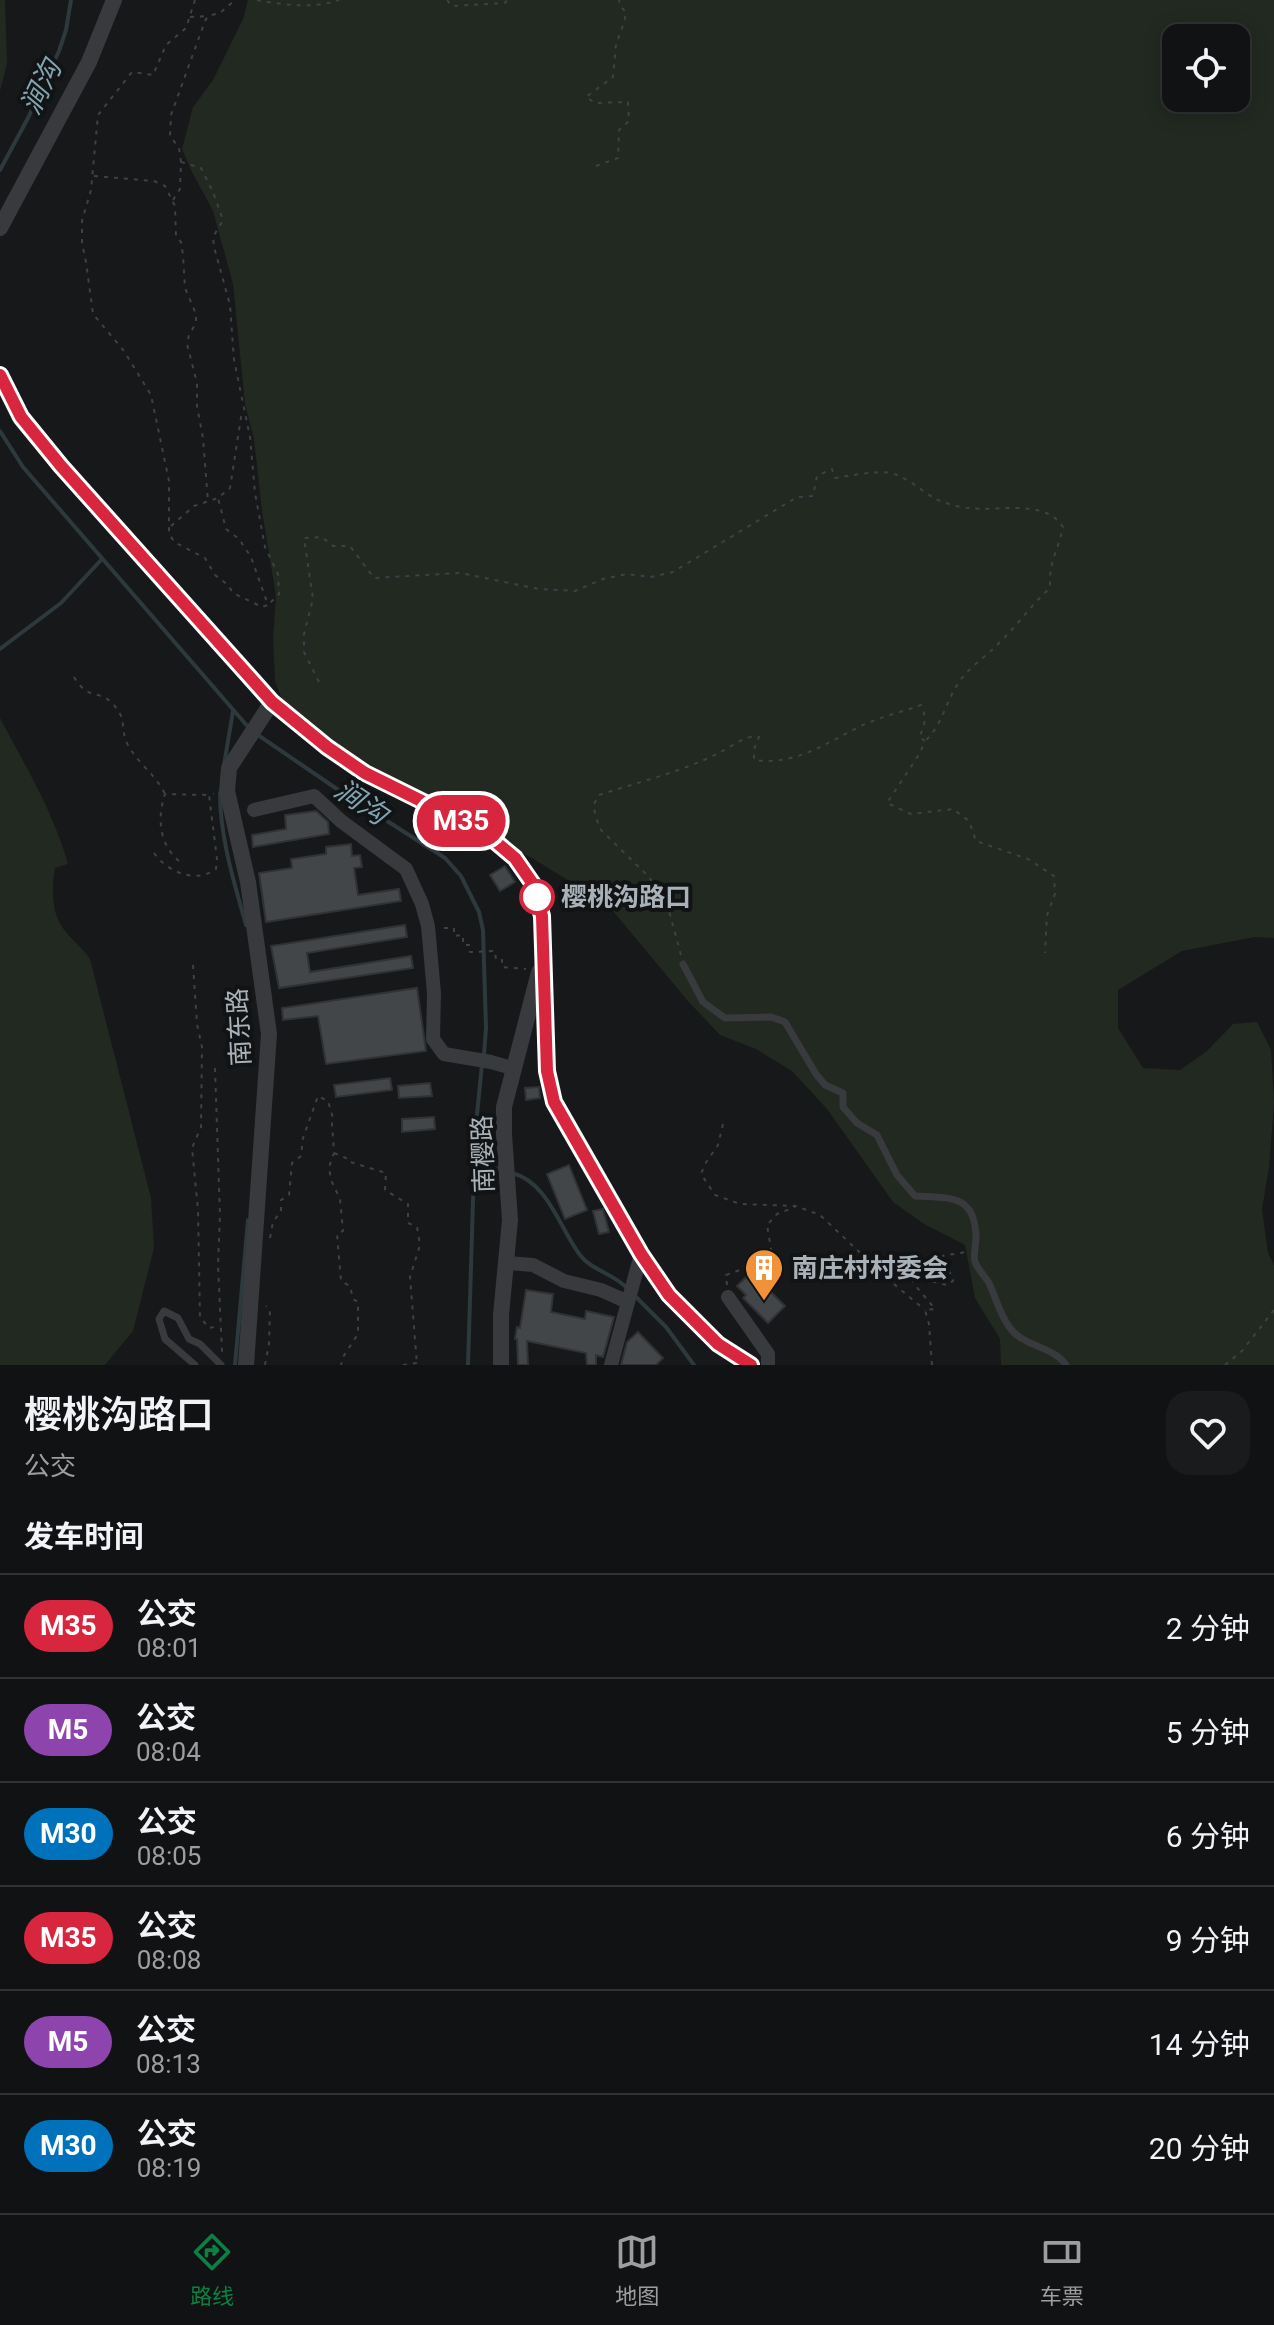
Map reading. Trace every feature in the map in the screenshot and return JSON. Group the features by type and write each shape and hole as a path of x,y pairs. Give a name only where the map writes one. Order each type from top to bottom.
{"street":[{"path":"0,228 89,62 114,0"},
{"path":"0,375 21,417 61,466 272,702 365,773 484,832 515,858 533,884 542,916 547,1071 554,1102 641,1254 669,1295 718,1344 751,1365"},
{"name":"南东路","path":"246,1365 269,1034 248,882 227,791 229,768 272,702"},
{"path":"254,810 314,796 341,821 406,869 428,926 434,993 433,1039 444,1054 512,1068"},
{"name":"南樱路","path":"501,1365 501,1315 510,1220 504,1107 544,944"},
{"path":"611,1365 641,1254"},
{"path":"507,1263 533,1265 564,1281 630,1295"},
{"path":"728,1297 768,1354 768,1365"}],"lane":[{"path":"683,964 703,1002 725,1018 771,1017 785,1022 816,1074 825,1085 843,1093 843,1107 857,1123 877,1135 897,1175 915,1196 954,1198 967,1205 974,1219 975,1261 1011,1331 1026,1342 1060,1356 1066,1365"},
{"path":"195,1365 165,1339 159,1319 164,1311 178,1318 189,1339 200,1344 221,1365"}],"path":[{"path":"181,162 201,168 223,220 213,237 214,247 230,305 234,360 250,437 255,493 265,547 278,574 279,594 262,607 233,593 215,575 205,558 174,542 169,533 169,481 151,395 124,351 93,314 82,243 82,221 91,190 98,115 132,72 153,75 166,45 186,28 195,0"},
{"path":"190,17 220,13 235,0"},
{"path":"257,0 280,5 328,4 339,0"},
{"path":"447,0 452,6 505,3 507,0"},
{"path":"596,166 618,158 619,130 629,121 628,102 595,103 586,97 613,77 616,44 626,12 619,0"},
{"path":"172,201 180,189 181,162 179,148 170,136 171,115 208,16"},
{"path":"93,175 154,181 165,186 175,206 176,236 181,242 185,288 196,314 196,323 187,344 197,383 208,502"},
{"path":"170,526 194,506 218,498 230,488 243,408"},
{"path":"319,682 304,652 304,634 313,599 304,538 322,537 333,546 350,546 374,578 460,573 539,589 575,591 603,579 627,574 651,577 673,572 797,497 813,496 817,476 832,469 835,478 889,472 936,499 967,508 1040,511 1058,519 1063,527 1052,556 1050,588 956,686 933,733 887,803 911,814 953,809 969,821 976,841 1028,859 1054,876 1055,894 1047,915 1045,953"},
{"path":"218,498 226,529 239,539 251,557 268,605"},
{"path":"74,677 81,688 110,700 119,711 125,723 125,740 158,780 165,794 160,809 160,828 166,845 179,861"},
{"path":"683,964 669,911 660,891 601,830 594,804 599,795 680,769 752,736 759,737 754,760 788,760 865,725 921,705 925,712 924,727 919,737 925,741"},
{"path":"154,853 167,868 188,876 208,875 216,869 212,795 165,794"},
{"path":"450,928 454,928 454,936 463,935 463,945 470,945 470,952 495,951 496,960 502,960 502,967 515,967"},
{"path":"193,965 197,1024 202,1047 201,1127 192,1148 198,1210 200,1317 209,1328 220,1326"},
{"path":"215,1068 222,1352"},
{"path":"268,1245 273,1222 281,1211 281,1200 289,1195 292,1163 301,1156 303,1138 318,1096 328,1101 333,1118 334,1153 329,1167 340,1199 343,1231 337,1234 341,1281 350,1286 353,1299 358,1302 358,1334 341,1365"},
{"path":"723,1124 718,1145 701,1174 715,1195 740,1204 796,1206 820,1215 925,1310 932,1365"},
{"path":"334,1153 347,1161 386,1173 385,1190 408,1204 408,1223 417,1227 420,1245 410,1277 417,1364 403,1365"},
{"path":"728,1297 726,1275 764,1257 771,1249 767,1225 777,1214 796,1206"},
{"path":"925,1310 935,1309 915,1285 905,1266 927,1280 947,1285 953,1281 941,1263 942,1256 975,1252"},
{"path":"262,1303 270,1310 265,1365"},
{"path":"1225,1365 1242,1351 1274,1310"}],"shaded area":[{"path":"0,0 5,0 7,63 0,91"},
{"path":"248,0 1274,0 1274,938 1255,937 1182,951 1118,990 1118,1028 1143,1068 1180,1070 1207,1051 1233,1024 1257,1022 1271,1050 1274,1103 1262,1209 1268,1253 1274,1265 1274,1365 1001,1365 1000,1339 975,1298 965,1245 924,1224 893,1202 827,1109 792,1071 756,1049 720,1035 608,905 532,858 393,791 289,718 275,681 273,638 276,596 254,439 245,404 233,284 213,211 182,149 193,107 213,80 243,19"},
{"path":"0,718 55,826 68,864 55,868 55,912 64,930 90,959 151,1198 154,1248 133,1331 105,1365 0,1365"}],"building":[{"path":"316,811 328,822 329,834 253,847 252,835 286,829 285,815"},
{"path":"351,844 352,856 360,855 362,867 354,868 358,895 399,889 401,901 266,922 259,873 292,868 291,859 326,854 326,847"},
{"path":"505,866 515,882 500,891 490,875"},
{"path":"405,925 407,937 307,953 310,972 411,956 413,968 279,988 271,946"},
{"path":"417,988 426,1051 326,1064 318,1016 283,1020 282,1008"},
{"path":"390,1078 392,1090 336,1097 334,1085"},
{"path":"430,1083 432,1096 399,1098 398,1086"},
{"path":"539,1087 540,1098 526,1100 525,1088"},
{"path":"434,1117 435,1129 402,1132 402,1119"},
{"path":"569,1165 587,1210 565,1219 547,1174"},
{"path":"603,1209 609,1232 599,1234 593,1211"},
{"name":"南庄村村委会","path":"746,1277 752,1284 757,1278 785,1306 768,1323 743,1298 746,1295 737,1286"},
{"path":"526,1290 553,1294 551,1312 585,1319 586,1311 614,1317 603,1357 596,1355 596,1365 587,1365 586,1353 527,1341 528,1365 518,1365 515,1339 517,1327 520,1328"},
{"path":"638,1332 663,1358 656,1365 621,1365 627,1342"}],"waterway":[{"name":"涧沟","path":"0,170 59,51 71,0"},
{"name":"涧沟","path":"0,431 23,467 249,728"},
{"path":"0,649 61,603 102,559"},
{"path":"224,765 233,711"},
{"name":"涧沟","path":"255,733 445,858 461,876 479,912 483,930 484,1055"},
{"path":"220,793 225,843 246,925"},
{"name":"涧沟","path":"468,1365 475,1135 482,1064"},
{"path":"474,1160 503,1171"},
{"path":"512,1173 524,1178 544,1196 580,1255 627,1288"},
{"path":"235,1365 248,1220"},
{"path":"633,1294 666,1327 694,1365"}],"bus line":[{"name":"M35","path":"0,375 21,417 61,466 272,702 365,773 484,832 515,858 533,884 542,916 547,1071 554,1102 641,1254 669,1295 718,1344 751,1365"}],"place":[{"name":"樱桃沟路口","path":"537,897"},
{"name":"南庄村村委会","path":"764,1302"}]}
